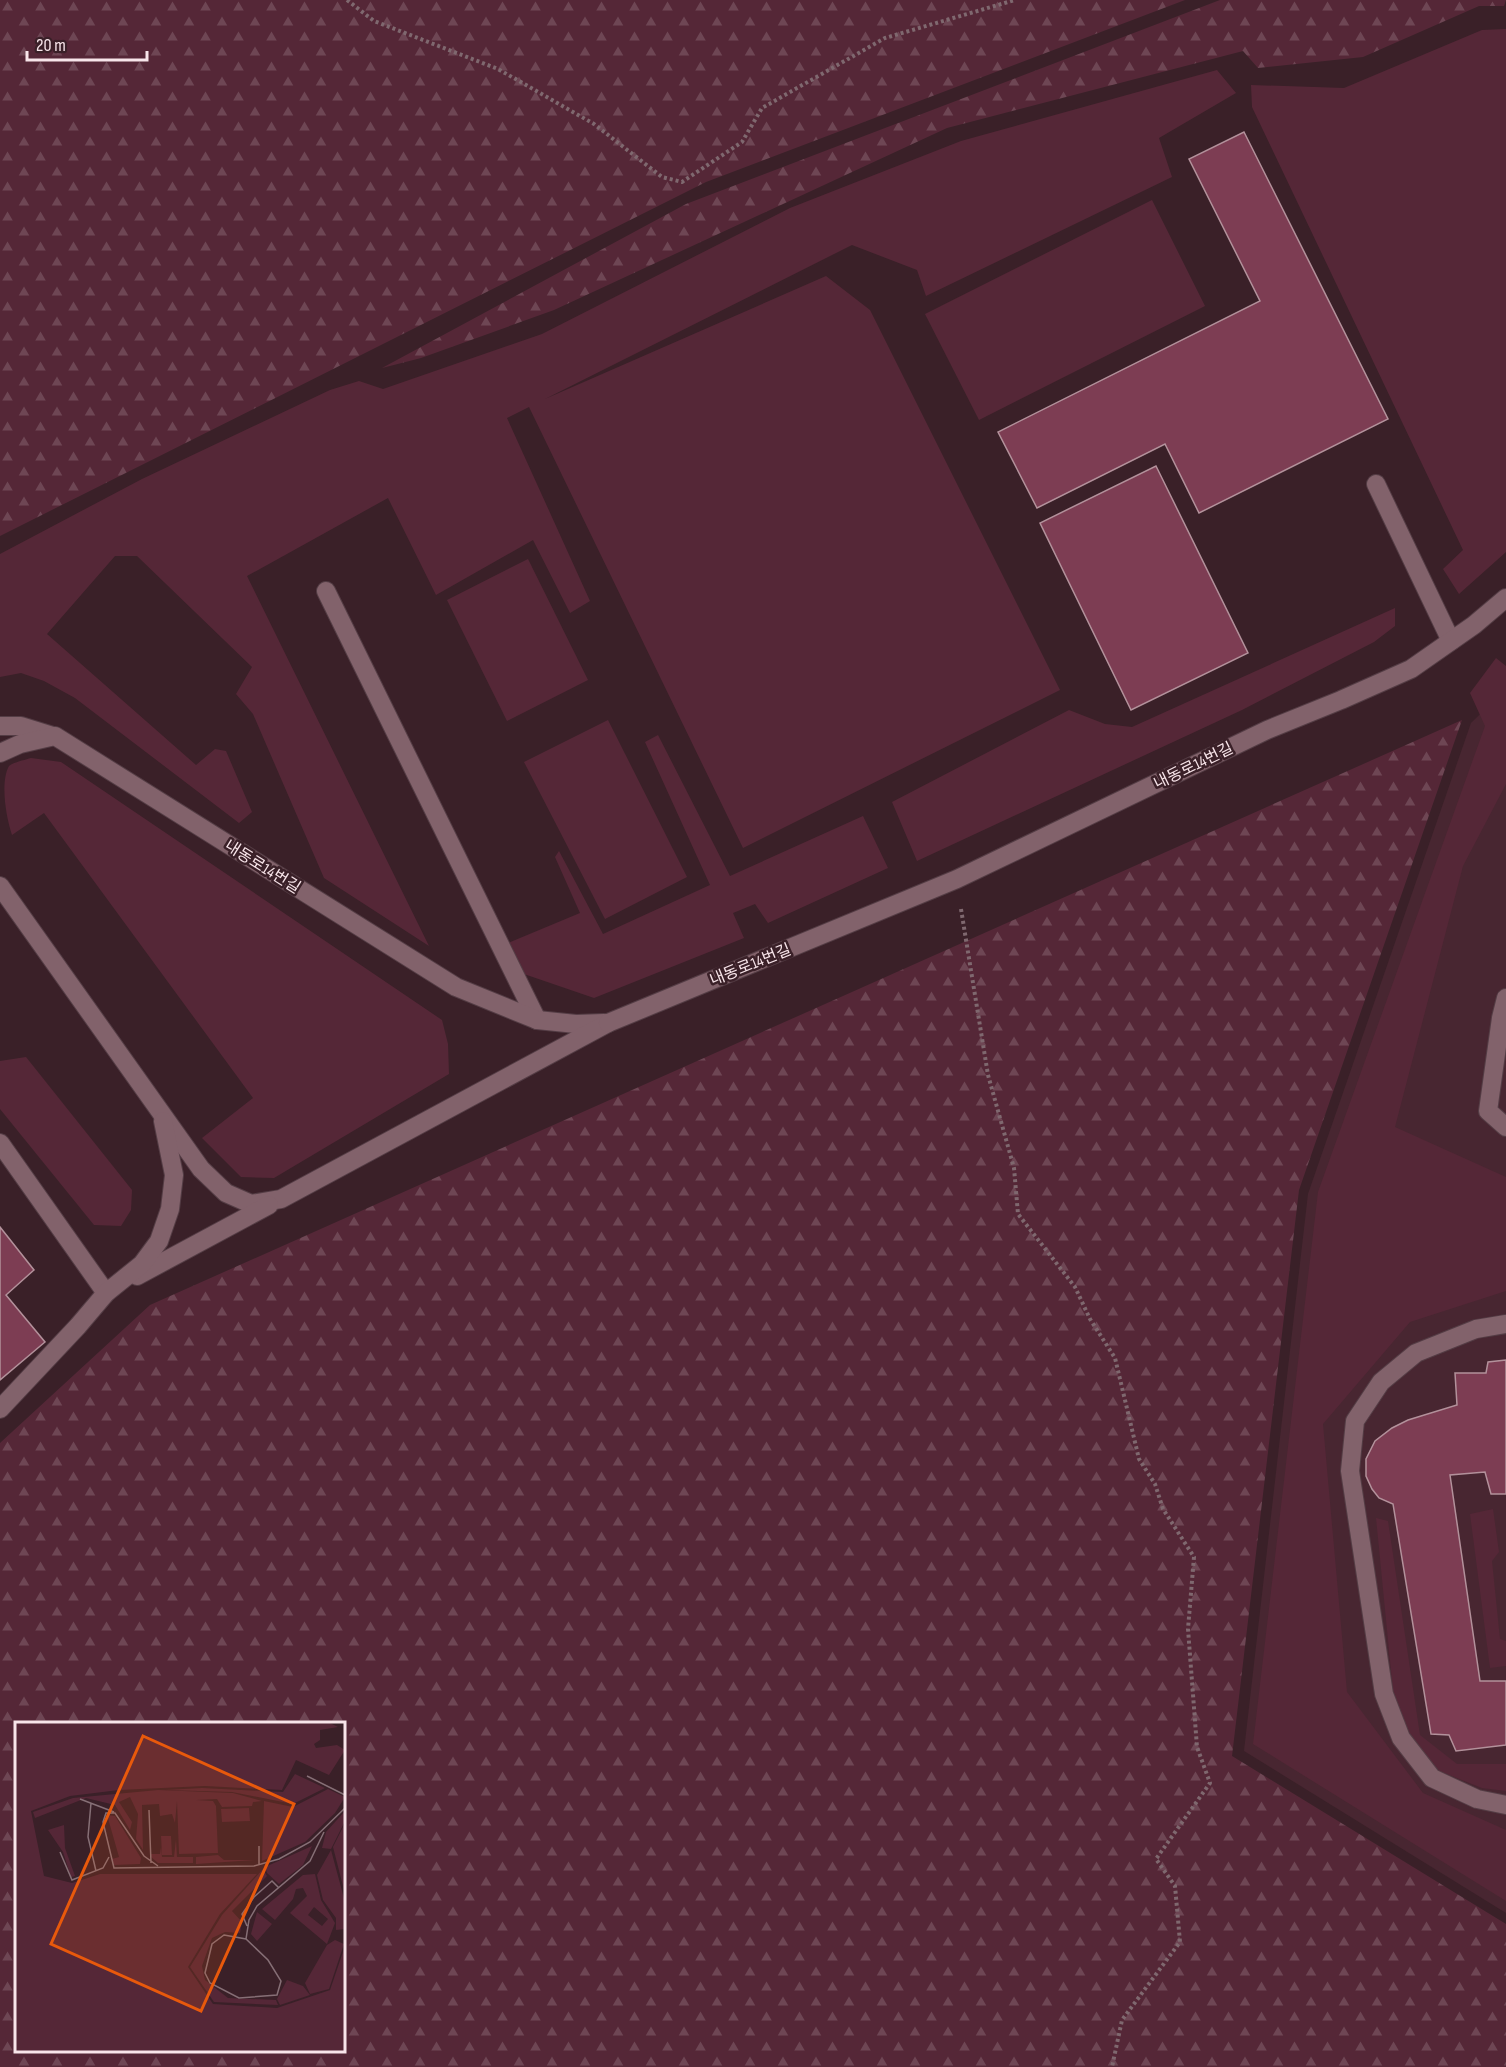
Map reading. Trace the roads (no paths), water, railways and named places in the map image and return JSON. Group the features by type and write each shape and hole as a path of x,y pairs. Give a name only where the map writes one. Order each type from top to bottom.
{"street":[{"path":"1376,484 1451,641"},
{"path":"326,591 537,1020"},
{"name":"내동로14번길","path":"0,726 21,726 55,736 456,987 537,1020 576,1024 608,1023 957,879 1267,730 1411,669 1506,598"},
{"path":"0,753 20,744 55,736"},
{"path":"0,886 201,1169 226,1193 250,1203 281,1199"},
{"path":"1506,998 1488,1111 1506,1127"},
{"path":"106,1293 608,1023"},
{"path":"0,1409 106,1293 142,1264 159,1241 170,1209 174,1174 162,1113"},
{"path":"0,1143 106,1293"},
{"path":"1506,1324 1476,1329 1416,1353 1382,1382 1355,1421 1350,1471 1384,1694 1401,1738 1432,1778 1477,1799 1506,1805"}]}
